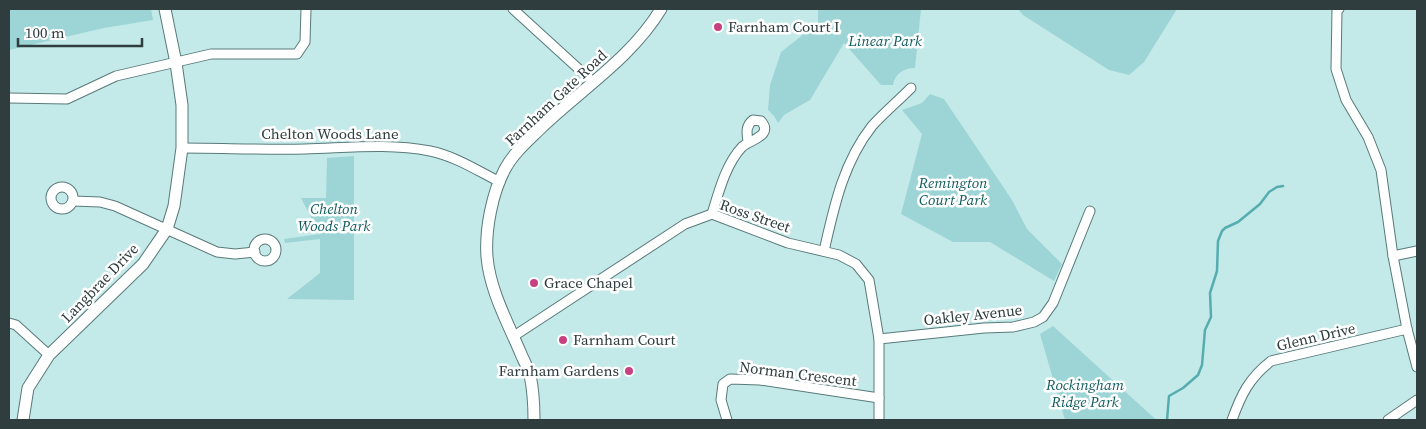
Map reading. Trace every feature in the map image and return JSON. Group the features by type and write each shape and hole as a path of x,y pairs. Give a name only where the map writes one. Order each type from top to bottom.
{"street":[{"name":"Langbrae Drive","path":"23,420 28,388 49,355 143,264 167,230 174,206 182,148 182,106 176,63 165,9"},
{"path":"9,98 67,99 116,76 211,54 297,54 305,42 306,9"},
{"path":"513,9 593,82"},
{"name":"Farnham Gate Road","path":"534,420 529,374 497,299 487,259 488,223 500,182 506,168 524,144 631,48 653,22 661,9"},
{"path":"1338,9 1336,69 1346,100 1368,137 1381,170 1393,256 1407,329 1417,367"},
{"path":"824,252 844,175 858,147 873,126 911,88"},
{"path":"712,214 720,184 735,157 748,142"},
{"name":"Chelton Woods Lane","path":"182,148 305,149 366,146 398,147 432,151 467,165 500,182"},
{"path":"73,201 100,202 115,206 217,252 235,254 255,252"},
{"name":"Oakley Avenue","path":"879,339 984,328 1013,327 1034,322 1043,317 1053,303 1090,211"},
{"name":"Ross Street","path":"514,336 685,224 712,214 788,243 839,255 856,264 869,280 879,339 879,420"},
{"path":"1393,256 1417,251"},
{"path":"9,323 16,325 49,355"},
{"name":"Glenn Drive","path":"1232,420 1240,396 1259,371 1271,362 1407,329"},
{"name":"Norman Crescent","path":"728,420 722,400 723,384 730,379 760,380 879,398"},
{"path":"1388,420 1417,400"}],"green space":[{"path":"9,9 151,9 153,20 104,28 9,50"},
{"name":"Linear Park","path":"818,9 921,9 915,68 900,72 893,85 881,85 844,43 810,100 784,115 778,123 768,110 770,85 781,52 818,23"},
{"path":"1018,9 1177,9 1144,62 1129,75 1109,70 1023,15"},
{"name":"Remington Court Park","path":"930,94 944,99 1012,200 1027,229 1062,264 1054,281 990,242 953,242 901,214 922,134 902,110 922,103"},
{"name":"Chelton Woods Park","path":"354,156 354,300 287,299 320,273 320,239 285,243 284,239 320,234 301,198 326,198 327,158"},
{"name":"Rockingham Ridge Park","path":"1053,326 1157,420 1065,420 1040,334"}],"waterway":[{"path":"1167,420 1169,396 1183,388 1198,375 1202,365 1205,330 1211,317 1210,293 1217,271 1218,241 1222,231 1238,222 1260,204 1269,192 1283,186"}],"place":[{"name":"Farnham Court I","path":"718,27"},
{"name":"Grace Chapel","path":"534,283"},
{"name":"Farnham Court","path":"563,340"},
{"name":"Farnham Gardens","path":"629,371"}]}
